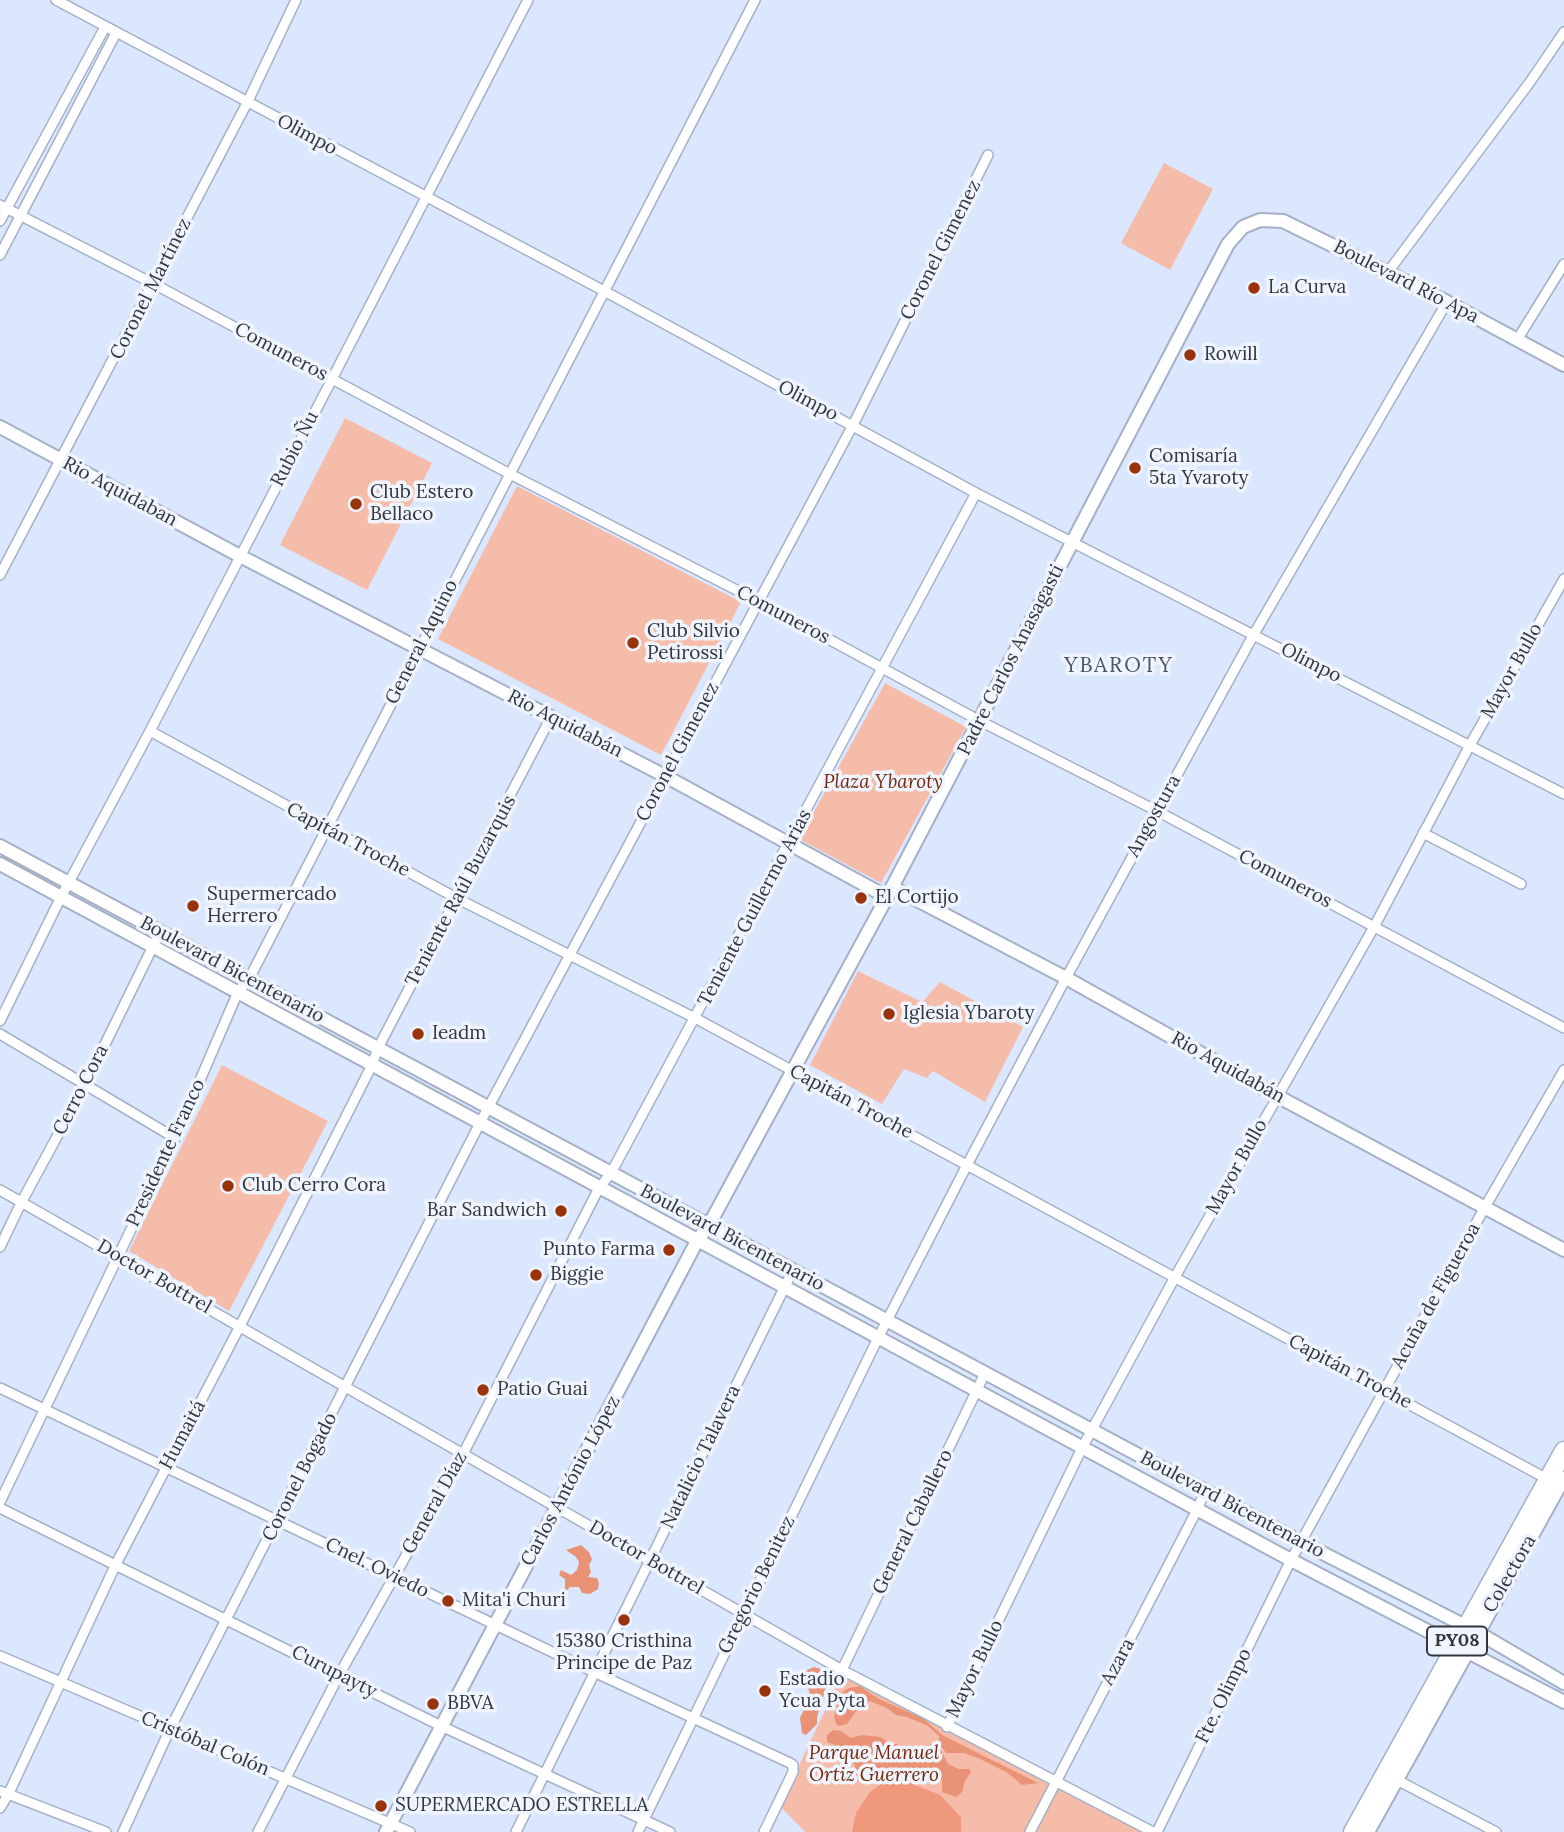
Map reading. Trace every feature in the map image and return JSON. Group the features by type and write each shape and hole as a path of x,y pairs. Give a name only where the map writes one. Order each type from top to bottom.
{"highway":[{"name":"PY08","path":"1353,1832 1559,1483 1564,1451"}],"main road":[{"name":"Boulevard Río Apa","path":"1243,227 1260,220 1283,221 1447,302 1564,365"},
{"name":"Padre Carlos Anasagasti","path":"697,1241 709,1226 890,892 1228,244 1243,227"},
{"name":"Rio Aquidaban","path":"0,427 240,556"},
{"name":"Rio Aquidabán","path":"240,556 790,843 1066,978 1277,1096 1564,1250"},
{"name":"Boulevard Bicentenario","path":"0,846 1205,1491 1471,1629 1564,1683"},
{"name":"Boulevard Bicentenario","path":"0,864 1197,1510 1564,1702"},
{"name":"Carlos António López","path":"388,1828 697,1241"},
{"path":"1368,1832 1397,1780 1461,1648"}],"street":[{"name":"Olimpo","path":"56,0 606,292 976,493 1564,794"},
{"path":"77,12 80,0"},
{"name":"Coronel Martínez","path":"0,575 154,284 247,103 296,0"},
{"name":"Rubio Ñu","path":"0,1021 61,897 150,731 528,0"},
{"name":"General Aquino","path":"238,992 249,979 755,0"},
{"path":"0,222 3,207 104,27"},
{"path":"1388,272 1530,82 1564,32"},
{"path":"0,256 116,33"},
{"name":"Coronel Gimenez","path":"480,1123 853,425 988,155"},
{"name":"Comuneros","path":"3,207 154,284 510,474 760,601 980,721 1157,811 1564,1028"},
{"path":"1517,340 1564,264"},
{"name":"Angostura","path":"878,1338 1066,978 1254,634 1447,302"},
{"name":"Teniente Guillermo Arias","path":"611,1173 976,493"},
{"name":"Mayor Bullo","path":"947,1727 1082,1448 1175,1277 1374,927 1470,745 1564,579"},
{"name":"Teniente Raúl Buzarquis","path":"372,1065 378,1048 551,717"},
{"name":"Capitán Troche","path":"150,731 458,898 695,1018 1559,1483"},
{"path":"1423,833 1521,884"},
{"name":"Cerro Cora","path":"0,1247 85,1085 160,932"},
{"name":"Presidente Franco","path":"0,1502 175,1138 238,992"},
{"path":"0,1034 175,1138"},
{"name":"Humaitá","path":"0,1808 4,1793 116,1564 372,1065"},
{"name":"Acuña de Figueroa","path":"1291,1560 1485,1207 1564,1070"},
{"name":"Coronel Bogado","path":"123,1832 170,1729 480,1123"},
{"name":"General Díaz","path":"258,1832 339,1675 463,1454 599,1188 611,1173"},
{"name":"Doctor Bottrel","path":"0,1190 842,1670 947,1727 1155,1832"},
{"name":"Natalicio Talavera","path":"516,1832 793,1270"},
{"name":"Gregorio Benitez","path":"638,1832 878,1338"},
{"name":"General Caballero","path":"842,1670 985,1373"},
{"name":"Cnel. Oviedo","path":"0,1388 793,1765 793,1772 764,1832"},
{"name":"Azara","path":"1030,1832 1205,1491"},
{"name":"Curupayty","path":"0,1508 441,1726 670,1832"},
{"name":"Fte. Olimpo","path":"1155,1832 1291,1560"},
{"name":"Cristóbal Colón","path":"0,1656 286,1777 388,1828 410,1832"},
{"path":"1397,1780 1496,1832"},
{"path":"4,1793 106,1832"}],"green space":[{"path":"1164,163 1213,189 1170,270 1121,243"},
{"name":"Club Estero Bellaco","path":"345,418 432,463 367,590 280,545"},
{"path":"517,486 741,602 661,755 438,639"},
{"name":"Plaza Ybaroty","path":"885,683 966,727 881,883 799,839"},
{"path":"858,971 922,1002 940,982 1023,1027 985,1102 933,1071 927,1078 904,1069 882,1104 810,1065"},
{"name":"Club Cerro Cora","path":"222,1065 328,1121 229,1311 129,1251"},
{"path":"581,1545 592,1559 588,1577 597,1578 599,1583 598,1589 590,1594 582,1593 579,1587 570,1587 565,1592 565,1579 559,1575 561,1570 571,1575 577,1570 579,1562 566,1550"},
{"path":"814,1667 825,1670 828,1681 817,1724 806,1735 802,1733 800,1718 810,1696 805,1673"},
{"name":"Parque Manuel Ortiz Guerrero","path":"842,1674 1146,1832 805,1832 780,1806"},
{"path":"860,1686 877,1698 924,1719 942,1735 1038,1783 1022,1785 1008,1773 978,1758 964,1753 946,1753 939,1743 939,1736 928,1726 896,1715 870,1701 860,1706 847,1724 839,1726 834,1717 843,1692"},
{"path":"833,1730 841,1731 851,1738 862,1735 880,1737 888,1744 896,1744 915,1757 926,1754 927,1747 932,1743 939,1747 948,1764 959,1769 970,1769 971,1772 962,1792 956,1797 942,1792 942,1780 929,1775 922,1779 910,1771 895,1767 877,1769 864,1778 856,1778 851,1773 855,1766 852,1759 862,1749 856,1745 841,1747 827,1742 827,1735"}],"shaded area":[{"path":"903,1780 940,1795 961,1817 961,1832 852,1832 856,1813 870,1792 882,1783"}],"place":[{"name":"La Curva","path":"1254,288"},
{"name":"Rowill","path":"1190,355"},
{"name":"Comisaría 5ta Yvaroty","path":"1135,468"},
{"name":"Club Estero Bellaco","path":"356,504"},
{"name":"Club Silvio Petirossi","path":"633,643"},
{"name":"El Cortijo","path":"861,898"},
{"name":"Supermercado Herrero","path":"193,906"},
{"name":"Iglesia Ybaroty","path":"889,1014"},
{"name":"Ieadm","path":"418,1034"},
{"name":"Club Cerro Cora","path":"228,1186"},
{"name":"Bar Sandwich","path":"561,1211"},
{"name":"Punto Farma","path":"669,1250"},
{"name":"Biggie","path":"536,1275"},
{"name":"Patio Guai","path":"483,1390"},
{"name":"Mita'i Churi","path":"448,1601"},
{"name":"15380 Cristhina Principe de Paz","path":"624,1620"},
{"name":"Estadio Ycua Pyta","path":"765,1691"},
{"name":"BBVA","path":"433,1704"},
{"name":"SUPERMERCADO ESTRELLA","path":"381,1806"}],"district":[{"name":"YBAROTY","path":"1119,666"}]}
